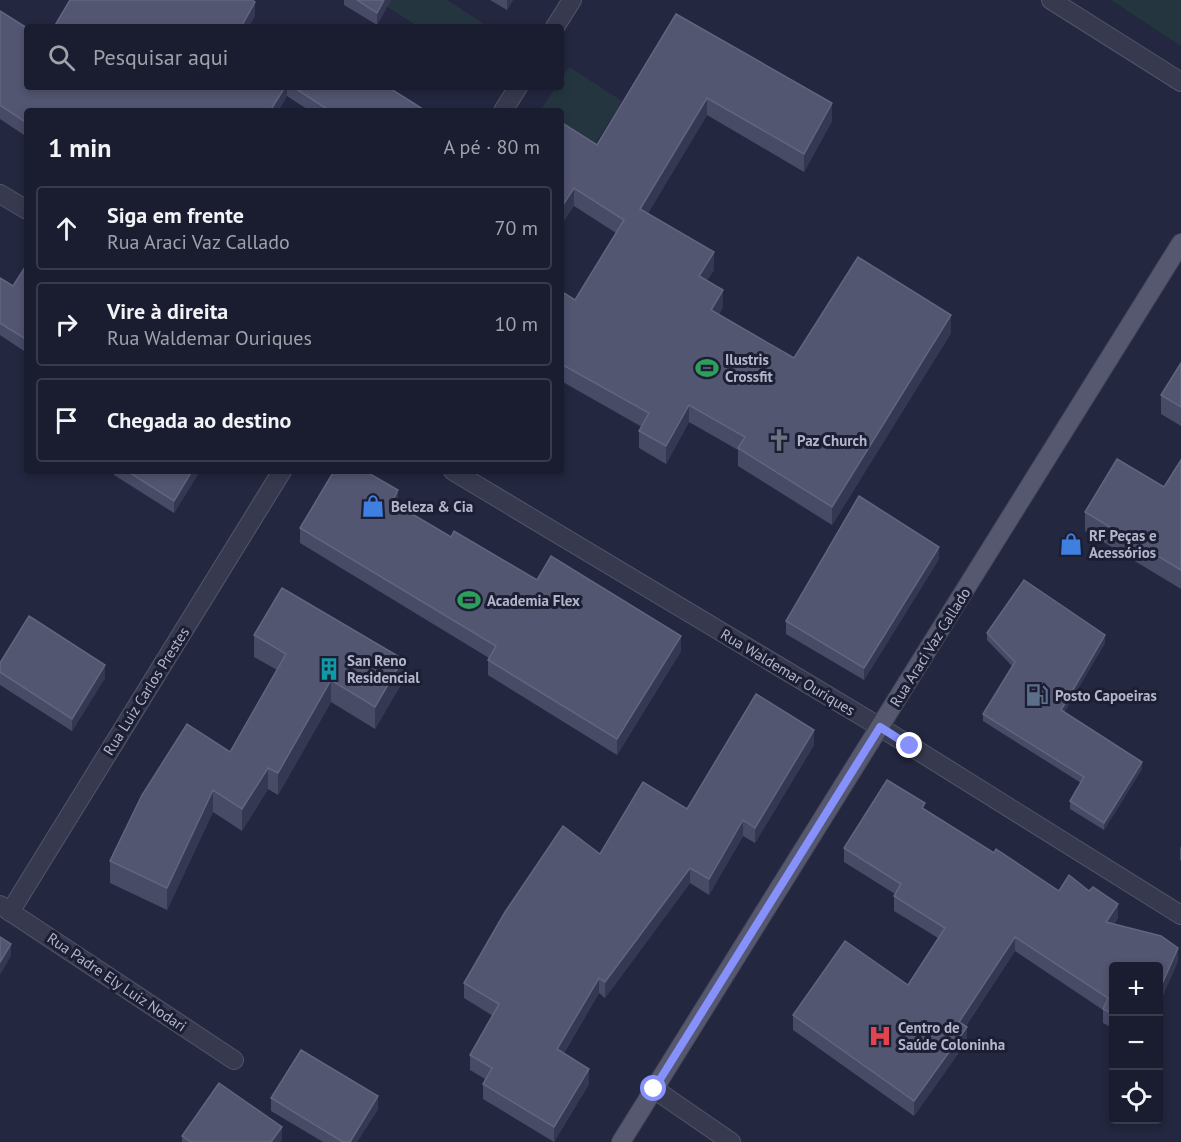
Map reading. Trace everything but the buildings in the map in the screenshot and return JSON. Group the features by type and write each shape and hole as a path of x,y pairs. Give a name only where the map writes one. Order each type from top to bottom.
{"main road":[{"name":"Rua Araci Vaz Callado","path":"621,1142 1181,243"}],"street":[{"path":"557,24 572,0"},
{"path":"1051,0 1181,82"},
{"path":"505,108 516,90"},
{"path":"0,194 24,208"},
{"name":"Rua Luiz Carlos Prestes","path":"5,908 280,474"},
{"name":"Rua Waldemar Ouriques","path":"458,474 880,727 1181,915"},
{"name":"Rua Padre Ely Luiz Nodari","path":"5,908 234,1060"},
{"path":"654,1089 731,1142"}],"shaded area":[{"path":"376,0 447,0 484,24 414,24"},
{"path":"1111,0 1181,0 1181,46"},
{"path":"569,67 622,101 593,147 564,129 564,108 542,108 554,90 564,90 564,75"}],"place":[{"name":"Ilustris Crossfit","path":"707,368"},
{"name":"Paz Church","path":"779,440"},
{"name":"Beleza & Cia","path":"373,506"},
{"name":"RF Peças e Acessórios","path":"1071,544"},
{"name":"Academia Flex","path":"469,600"},
{"name":"San Reno Residencial","path":"329,669"},
{"name":"Posto Capoeiras","path":"1037,695"},
{"name":"Centro de Saúde Coloninha","path":"880,1036"}],"route":[{"path":"654,1089 880,727 910,746"}]}
